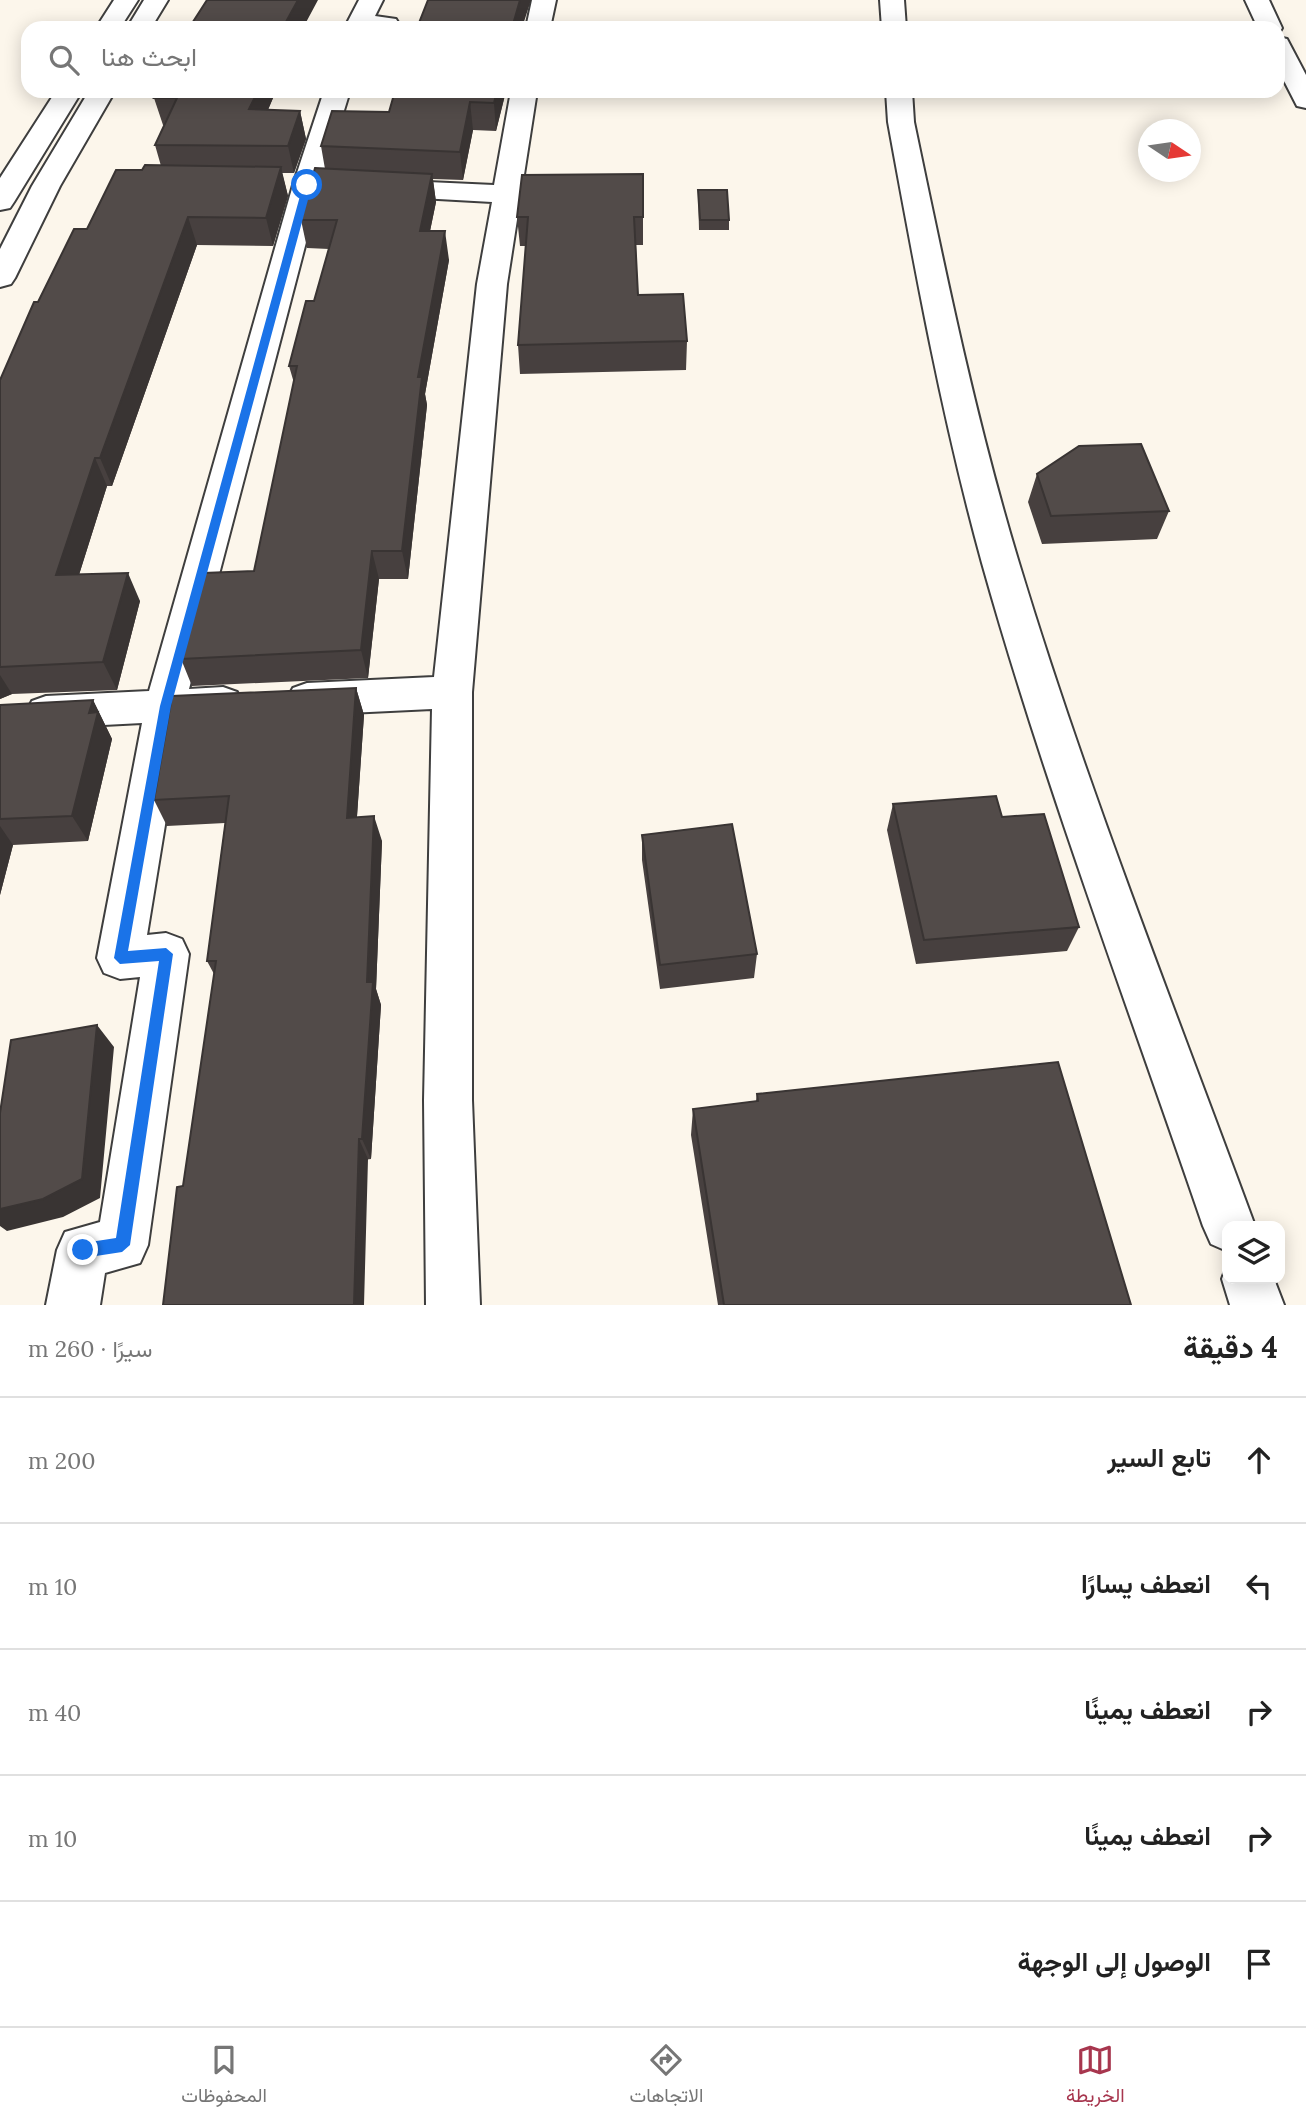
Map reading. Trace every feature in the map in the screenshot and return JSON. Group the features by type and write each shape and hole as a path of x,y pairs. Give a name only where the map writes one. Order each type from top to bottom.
{"street":[{"path":"112,21 126,0"},
{"path":"143,21 156,0"},
{"path":"360,21 371,0"},
{"path":"540,21 544,0"},
{"path":"892,0 894,21"},
{"path":"1257,0 1267,21"},
{"path":"1285,58 1306,100"},
{"path":"0,202 64,98"},
{"path":"0,278 46,186 98,98"},
{"path":"73,1305 83,1250 122,1245 166,954 120,958 165,706 321,186 336,98"},
{"path":"453,1305 448,1100 452,692 492,284 523,98"},
{"path":"899,98 901,122 944,343 975,470 1019,624 1103,873 1227,1221"},
{"path":"321,186 506,194"},
{"path":"12,713 452,692"},
{"path":"1250,1284 1257,1305"}],"building":[{"path":"207,0 298,0 287,20 290,21 194,21"},
{"path":"428,0 520,0 514,21 420,21"},
{"path":"177,98 254,98 249,109 300,111 288,146 155,145"},
{"path":"393,98 495,98 494,103 470,102 460,152 321,146 332,111 389,112"},
{"path":"145,165 281,167 266,218 188,217 100,458 95,458 56,575 128,573 103,662 0,667 0,380 34,302 38,302 74,229 87,229 116,170 142,170"},
{"path":"315,168 432,174 420,231 445,231 418,377 422,377 402,551 372,551 361,650 181,659 204,573 254,571 297,366 289,366 306,301 314,301 337,220 301,220"},
{"path":"643,174 643,217 634,217 638,295 683,294 687,341 518,345 528,217 517,217 522,175"},
{"path":"698,190 727,190 729,220 700,220"},
{"path":"1141,444 1169,511 1051,516 1037,474 1079,446"},
{"path":"356,688 347,818 374,816 367,982 373,982 362,1139 359,1139 354,1305 163,1305 177,1187 183,1186 216,961 207,961 229,796 154,800 172,696"},
{"path":"93,700 89,713 98,712 72,816 0,819 0,705"},
{"path":"996,796 1002,817 1044,814 1079,927 924,940 893,804"},
{"path":"732,824 757,954 660,965 642,835"},
{"path":"97,1025 82,1179 43,1199 0,1209 0,1113 11,1040"},
{"path":"1058,1062 1131,1305 724,1305 693,1109 758,1101 757,1094"}],"route":[{"path":"83,1250 122,1245 166,954 120,958 165,706 307,185"}]}
